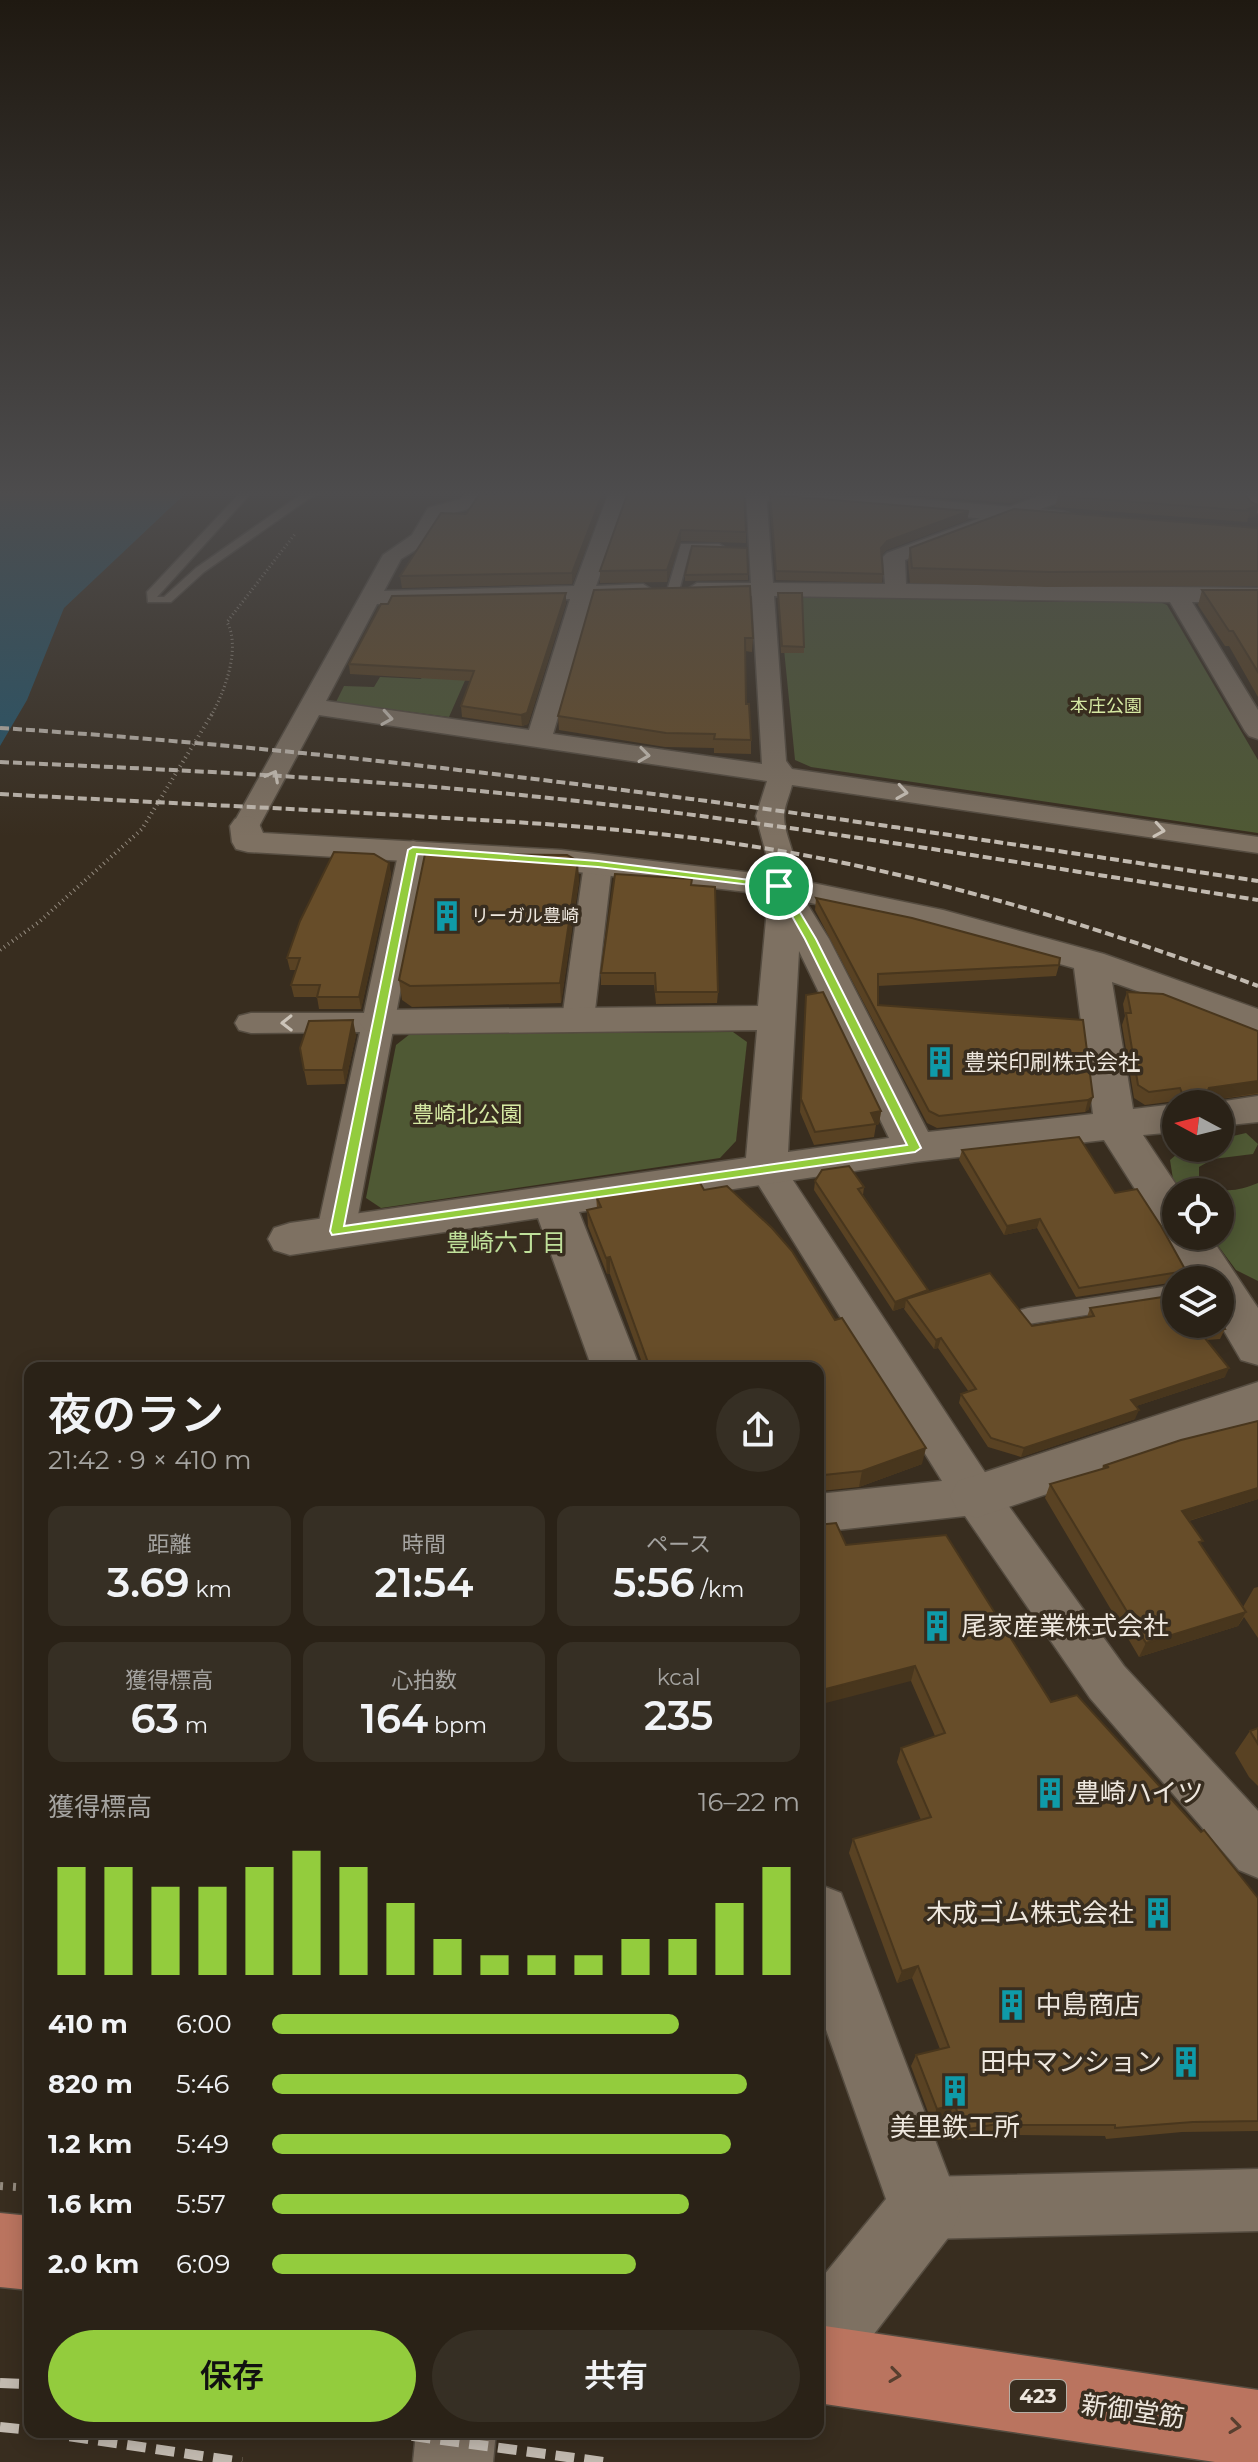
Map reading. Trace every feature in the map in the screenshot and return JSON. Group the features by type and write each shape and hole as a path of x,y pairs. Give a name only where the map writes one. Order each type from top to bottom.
{"highway":[{"path":"0,2250 24,2252"},
{"name":"新御堂筋","path":"824,2365 1258,2429"}],"street":[{"path":"367,607 310,706 247,834 598,864 779,886 931,917 1091,962 1258,1022"},
{"path":"538,741 579,607"},
{"path":"764,607 773,761 782,774"},
{"path":"1184,607 1258,731"},
{"path":"310,706 1258,845"},
{"path":"782,774 770,816 782,861 779,886 784,909 766,1168 976,1496 1107,1682 1258,1851"},
{"path":"336,1231 413,850"},
{"path":"578,1019 598,864"},
{"path":"779,886 811,939 915,1148"},
{"path":"1091,962 1115,1125 1162,1197"},
{"path":"251,1023 776,1018"},
{"path":"1234,1112 1258,1109"},
{"path":"290,1239 766,1168 1162,1120"},
{"path":"553,1200 614,1362"},
{"path":"1234,1308 1258,1347"},
{"path":"824,1512 976,1496 1258,1402"},
{"path":"824,1932 925,2208"},
{"path":"925,2208 1258,2200"},
{"path":"824,2313 840,2316 925,2208"},
{"path":"453,2462 455,2438"}],"lane":[{"path":"1028,1316 1162,1295"}],"path":[{"path":"0,950 39,922 142,829 190,755 222,696 234,635 227,622 239,607"},
{"path":"0,2186 24,2188"}],"green space":[{"name":"本庄公園","path":"780,607 1168,607 1258,760 1258,833 811,767 795,760"},
{"path":"424,673 467,676 449,717 336,702 344,686 374,687 380,677 421,679"},
{"name":"豊崎北公園","path":"733,1032 747,1042 736,1141 720,1158 381,1208 366,1198 396,1045 410,1034"},
{"path":"1246,1133 1258,1144 1253,1154 1234,1156 1234,1136"},
{"path":"1170,1162 1208,1162 1199,1167 1200,1178 1173,1178"},
{"path":"1258,1183 1258,1281 1233,1266 1221,1250 1234,1250 1234,1189"}],"water":[{"path":"0,607 65,607 27,700 0,746"}],"building":[{"path":"379,607 561,607 527,713 521,715 461,706 474,671 349,664"},
{"path":"589,607 751,607 753,638 745,638 746,704 749,704 751,740 714,739 715,734 666,733 558,716"},
{"path":"779,607 803,607 804,647 782,646"},
{"path":"1213,607 1258,607 1258,672 1233,631 1229,631"},
{"path":"334,852 374,854 389,863 359,997 317,997 320,985 291,985 300,958 287,958 300,921"},
{"path":"425,854 567,855 578,861 560,983 410,986 399,980"},
{"path":"615,874 692,879 691,885 715,887 718,992 656,992 655,973 601,973"},
{"path":"816,898 912,918 1060,958 1059,965 878,974 878,1005 1083,1020 1093,1097 939,1116 929,1111"},
{"path":"823,992 881,1111 871,1113 876,1124 815,1132 801,1099 806,995"},
{"path":"1127,992 1163,994 1258,1031 1258,1081 1208,1090 1180,1088 1149,1092 1138,1085 1126,1013 1131,1013"},
{"path":"353,1020 343,1070 304,1070 300,1048 309,1021"},
{"path":"1079,1137 1115,1193 1137,1189 1162,1228 1162,1250 1174,1250 1183,1266 1162,1266 1162,1275 1079,1288 1040,1219 1007,1226 962,1150"},
{"path":"849,1166 864,1187 858,1189 928,1290 895,1302 815,1181 822,1170"},
{"path":"699,1181 704,1190 727,1186 792,1251 835,1320 842,1318 926,1448 862,1471 824,1475 824,1362 648,1362 610,1257 606,1258 587,1210 601,1207 596,1196"},
{"path":"990,1273 1032,1326 1094,1316 1090,1308 1162,1297 1162,1338 1205,1338 1229,1368 1131,1400 1139,1410 1024,1448 991,1438 961,1394 976,1389 941,1338 936,1340 906,1299"},
{"path":"1258,1421 1258,1488 1182,1511 1246,1612 1146,1643 1050,1484 1109,1467 1103,1466 1181,1440"},
{"path":"836,1523 846,1545 946,1535 1051,1702 1077,1695 1201,1832 1204,1830 1258,1898 1258,2121 1115,2128 1115,2125 1021,2125 1020,2120 963,2130 955,2105 937,2109 916,2055 949,2047 918,1966 902,1971 853,1839 931,1817 901,1748 945,1733 915,1666 824,1689 824,1524"},
{"path":"1258,1728 1258,1744 1250,1731"}],"railway":[{"path":"0,728 316,754 630,791 1258,881"},
{"path":"0,762 338,780 540,797 810,831 1258,900"},
{"path":"0,794 548,824 744,845 876,870 1005,902 1258,986"},
{"path":"0,2383 24,2384"},
{"path":"0,2427 24,2429"},
{"path":"81,2438 242,2462"},
{"path":"427,2438 604,2462"}],"place":[{"name":"リーガル豊崎","path":"447,916"},
{"name":"豊栄印刷株式会社","path":"940,1062"},
{"name":"尾家産業株式会社","path":"937,1626"},
{"name":"豊崎ハイツ","path":"1050,1793"},
{"name":"木成ゴム株式会社","path":"1158,1913"},
{"name":"中島商店","path":"1012,2005"},
{"name":"田中マンション","path":"1186,2062"},
{"name":"美里鉄工所","path":"955,2091"}],"district":[{"name":"豊崎六丁目","path":"506,1243"}],"route":[{"path":"413,850 598,864 779,886 811,939 915,1148 336,1231 413,850"}]}
